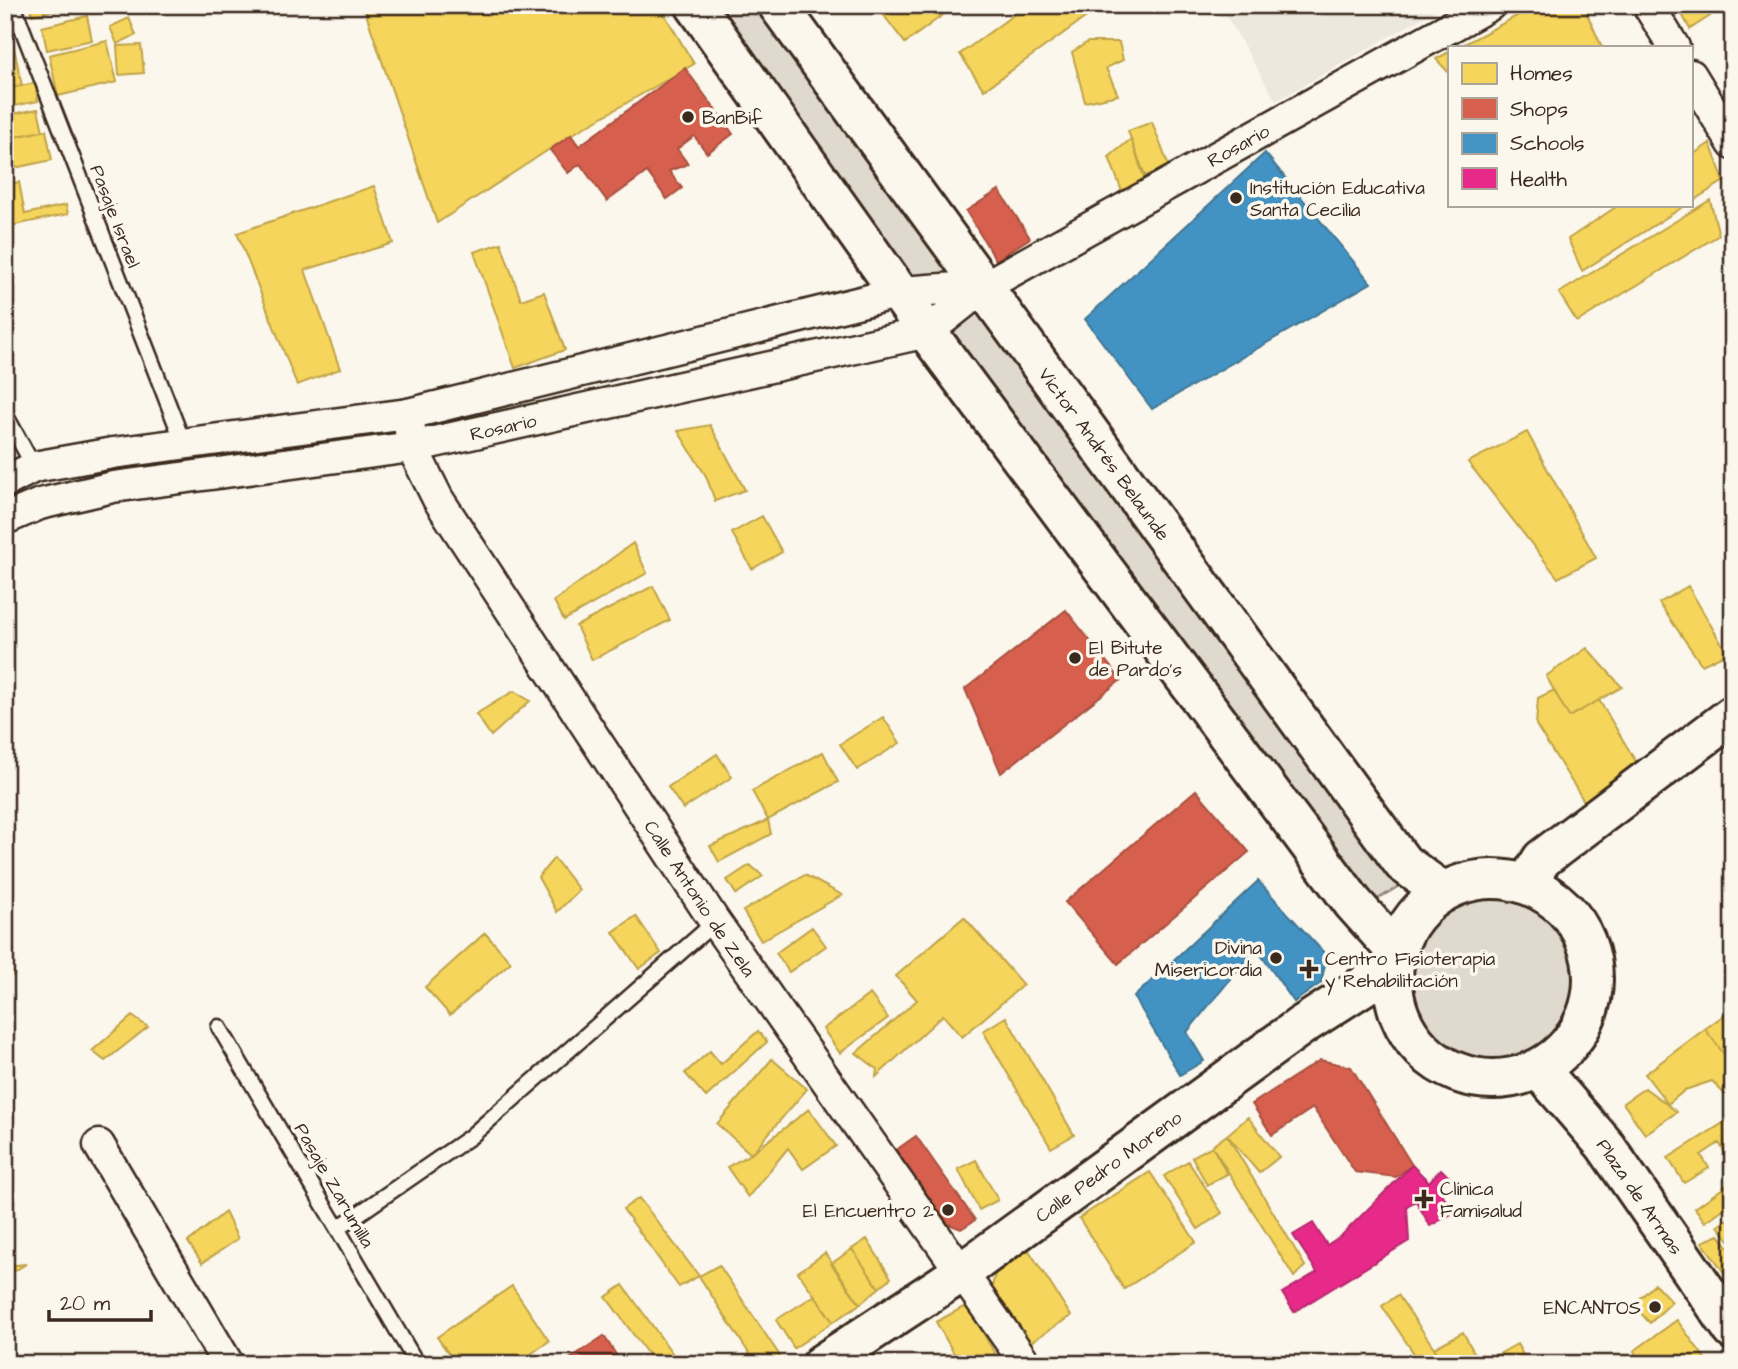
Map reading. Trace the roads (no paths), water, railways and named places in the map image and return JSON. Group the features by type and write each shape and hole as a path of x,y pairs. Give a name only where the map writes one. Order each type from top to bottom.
{"main road":[{"path":"695,5 927,332 1395,959"},
{"name":"Víctor Andrés Belaunde","path":"778,5 1403,863 1443,892"},
{"path":"1527,883 1542,859 1733,715"},
{"path":"1499,878 1527,883 1556,900 1579,925 1592,956 1594,989 1585,1021 1566,1049 1539,1069 1510,1079 1478,1079 1449,1070 1432,1058 1404,1028 1394,998 1395,959 1407,928 1422,907 1443,892 1470,881 1499,878"},
{"name":"Calle Pedro Moreno","path":"822,1364 962,1272 1395,959"},
{"name":"Plaza de Armas","path":"1539,1069 1604,1143 1733,1329"}],"street":[{"name":"Rosario","path":"5,519 40,504 113,487 412,447 927,332 985,286 1490,5"},
{"path":"1648,5 1673,46"},
{"path":"1692,77 1733,144"},
{"name":"Rosario","path":"5,482 34,467 184,442 408,415 901,292 985,286"},
{"name":"Calle Antonio de Zela","path":"408,415 412,447 438,499 715,922 1026,1364"},
{"path":"99,1145 228,1364"}],"lane":[{"name":"Pasaje Israel","path":"13,5 184,442"},
{"path":"5,414 34,467"},
{"path":"338,1228 470,1137 715,922"},
{"name":"Pasaje Zarumilla","path":"219,1027 417,1364"}],"place":[{"name":"BanBif","path":"688,117"},
{"name":"Institución Educativa Santa Cecilia","path":"1236,198"},
{"name":"El Bitute de Pardo's","path":"1075,658"},
{"name":"Divina Misericordia","path":"1276,958"},
{"name":"Centro Fisioterapia y Rehabilitación","path":"1309,969"},
{"name":"Clínica Famisalud","path":"1424,1199"},
{"name":"El Encuentro 2","path":"948,1210"},
{"name":"ENCANTOS","path":"1655,1307"}]}
